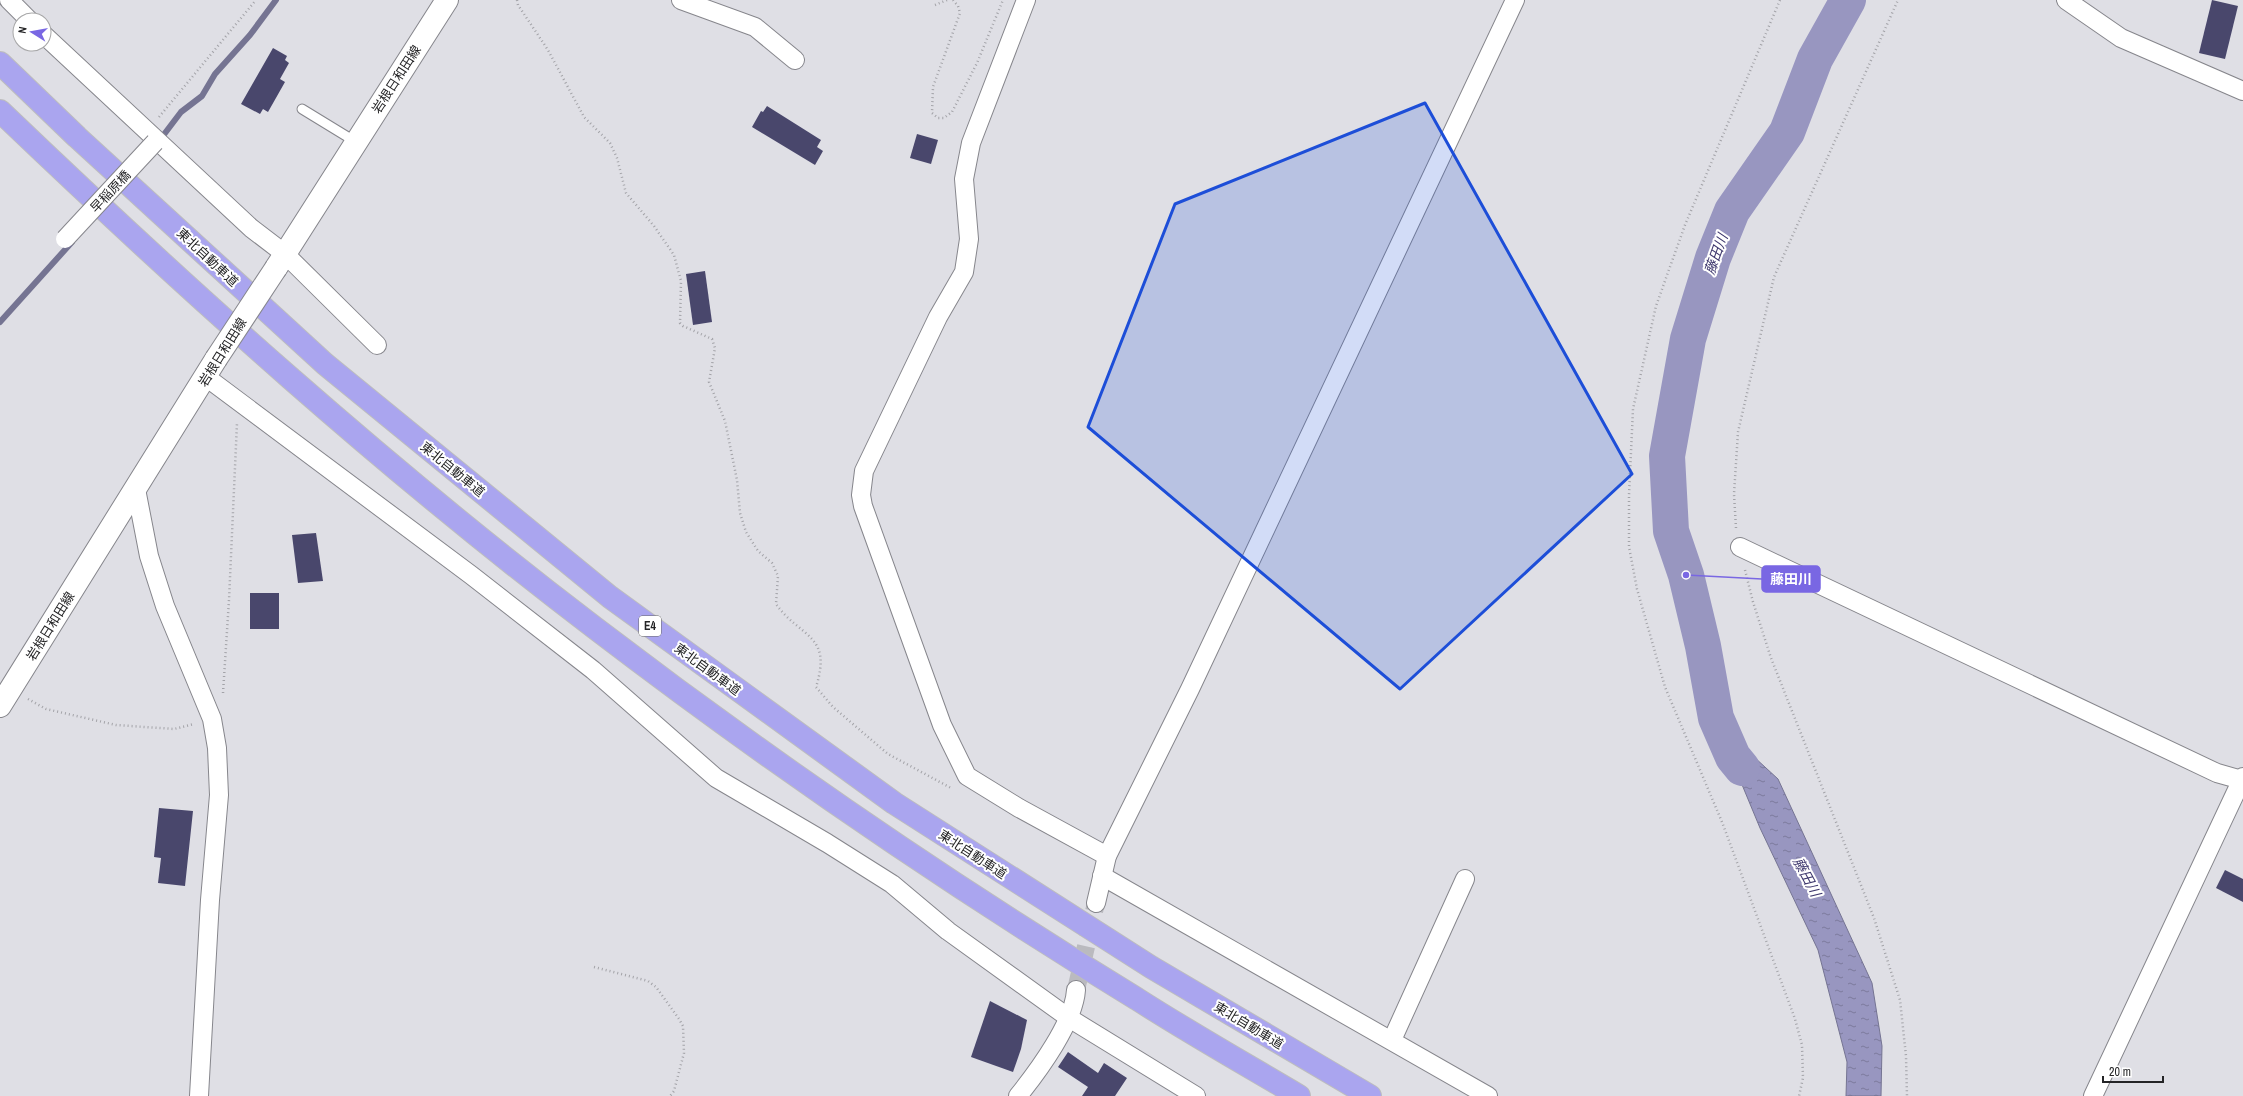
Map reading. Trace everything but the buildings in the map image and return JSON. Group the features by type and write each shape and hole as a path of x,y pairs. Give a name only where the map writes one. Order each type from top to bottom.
{"highway":[{"name":"東北自動車道","path":"0,63 77,137 325,364 610,597 920,820 1151,967 1370,1096"},
{"path":"0,111 80,187 308,394 438,503 593,626 728,727 875,830 1137,1000 1299,1096"}],"main road":[{"name":"岩根日和田線","path":"3,693 136,489 210,368 447,0"}],"street":[{"path":"9,0 21,12"},
{"path":"681,0 755,26 795,60"},
{"path":"1026,0 971,143 964,179 969,240 964,272 938,317 864,471 861,495 942,725 967,776 1019,808 1107,856"},
{"path":"1096,903 1107,856 1190,689 1515,0"},
{"path":"2066,0 2121,38 2243,91"},
{"path":"52,43 251,228 280,261 377,346"},
{"name":"早稲原橋","path":"65,239 152,136"},
{"path":"210,368 593,670 716,778 827,843 892,884 948,931 1069,1018 1196,1096"},
{"path":"136,489 149,556 166,606 212,719 217,748 219,795 210,900 199,1096"},
{"path":"1740,547 2217,773 2242,779 2093,1096"},
{"path":"1102,876 1488,1096"},
{"path":"1392,1040 1465,880"},
{"path":"1018,1096 1033,1078 1069,1018 1076,1003 1076,990"}],"lane":[{"path":"302,109 356,142"}],"path":[{"path":"152,136 256,0"},
{"path":"517,0 518,5 561,72 584,117 610,143 626,193 654,226 674,254 681,281 680,323 712,339 715,348 709,382 725,421 737,480 740,513 746,532 758,551 772,563 778,576 776,604 783,614 816,642 820,659 820,674 816,687 832,706 888,754 953,789"},
{"path":"935,5 947,0"},
{"path":"953,0 958,6 960,13 934,87 932,113 938,118 944,118 952,112 977,63 1003,0"},
{"path":"1780,0 1685,226 1656,306 1633,408 1629,495 1629,547 1637,589 1665,688 1722,822 1795,1019 1802,1045 1803,1078 1798,1096"},
{"path":"1898,0 1774,277 1738,432 1734,494 1735,524 1752,602 1771,658 1874,918 1900,1000 1906,1056 1907,1096"},
{"path":"594,967 648,981 656,987 679,1019 683,1026 684,1052 674,1091 670,1096"}],"highlighted area":[{"path":"1425,103 1632,474 1400,689 1088,427 1175,204"}],"water":[{"path":"1716,722 1778,779 1872,983 1882,1046 1881,1096 1846,1096 1847,1062 1818,950 1760,828"}],"waterway":[{"path":"159,141 181,112 202,96 215,74 250,35 276,0"},
{"name":"藤田川","path":"1742,768 1733,757 1716,718 1703,646 1686,575 1671,531 1667,456 1688,339 1713,258 1732,211 1787,132 1815,59 1848,0"},
{"path":"0,322 72,242"}],"tunnel":[{"path":"1076,990 1096,903"}],"place":[{"name":"藤田川","path":"1686,575"}]}
